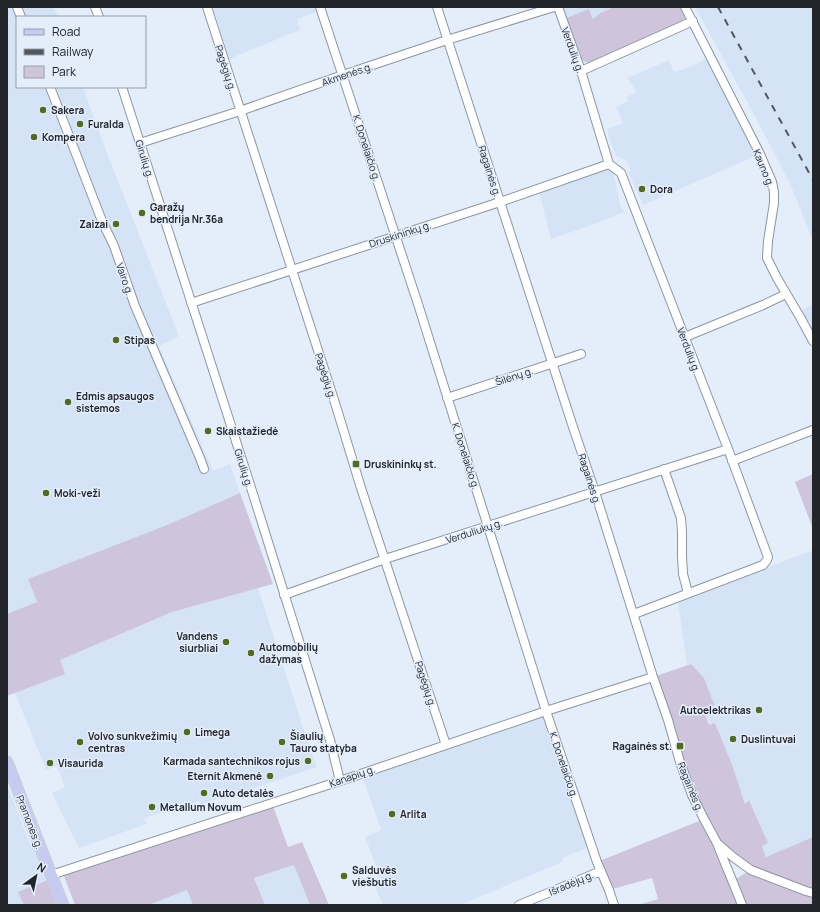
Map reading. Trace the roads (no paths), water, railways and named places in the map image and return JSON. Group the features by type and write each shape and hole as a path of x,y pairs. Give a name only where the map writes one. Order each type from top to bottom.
{"main road":[{"name":"Pramonės g.","path":"7,762 63,905"}],"street":[{"name":"Pagėgių g.","path":"207,7 336,406 359,483 446,745"},
{"name":"K. Donelaičio g.","path":"320,7 418,304 546,710 597,862 614,905"},
{"name":"Ragainės g.","path":"437,7 595,492 680,762 692,795 717,843 733,857 751,870 813,893"},
{"name":"Akmenės g.","path":"140,143 240,111 447,40 554,7"},
{"name":"Verdulių g.","path":"558,7 581,71 609,164 621,173 728,449 768,557 763,565 634,614"},
{"name":"Kauno g.","path":"685,7 772,182 774,203 767,258 813,340"},
{"path":"581,71 693,21"},
{"name":"Vairo g.","path":"50,88 102,221 114,246 134,306 204,469"},
{"name":"Girulių g.","path":"122,88 253,494 330,740 340,781"},
{"name":"Druskininkų g.","path":"191,302 500,202 609,164"},
{"path":"685,337 786,294"},
{"name":"Šilėnų g.","path":"447,398 581,354"},
{"path":"732,461 813,430"},
{"name":"Verduliukų g.","path":"284,595 385,559 728,449"},
{"path":"664,469 681,518 683,574 688,593"},
{"name":"Kanapių g.","path":"51,875 340,781 546,710 654,677"},
{"path":"717,843 742,905"},
{"name":"Išradėjų g.","path":"519,905 601,870"}],"railway":[{"path":"718,7 813,180"}],"place":[{"name":"Sakera","path":"43,110"},
{"name":"Furalda","path":"80,124"},
{"name":"Kompera","path":"34,137"},
{"name":"Dora","path":"642,189"},
{"name":"Garažų bendrija Nr.36a","path":"142,213"},
{"name":"Zaizai","path":"116,224"},
{"name":"Stipas","path":"116,340"},
{"name":"Edmis apsaugos sistemos","path":"68,402"},
{"name":"Skaistažiedė","path":"208,431"},
{"name":"Druskininkų st.","path":"356,464"},
{"name":"Moki-veži","path":"46,493"},
{"name":"Vandens siurbliai","path":"226,642"},
{"name":"Automobilių dažymas","path":"251,653"},
{"name":"Autoelektrikas","path":"759,710"},
{"name":"Limega","path":"187,732"},
{"name":"Duslintuvai","path":"733,739"},
{"name":"Volvo sunkvežimių centras","path":"80,742"},
{"name":"Šiaulių Tauro statyba","path":"282,742"},
{"name":"Ragainės st.","path":"680,746"},
{"name":"Karmada santechnikos rojus","path":"308,761"},
{"name":"Visaurida","path":"50,763"},
{"name":"Eternit Akmenė","path":"270,776"},
{"name":"Auto detalės","path":"204,793"},
{"name":"Metallum Novum","path":"152,807"},
{"name":"Arlita","path":"392,814"},
{"name":"Salduvės viešbutis","path":"344,876"}]}
